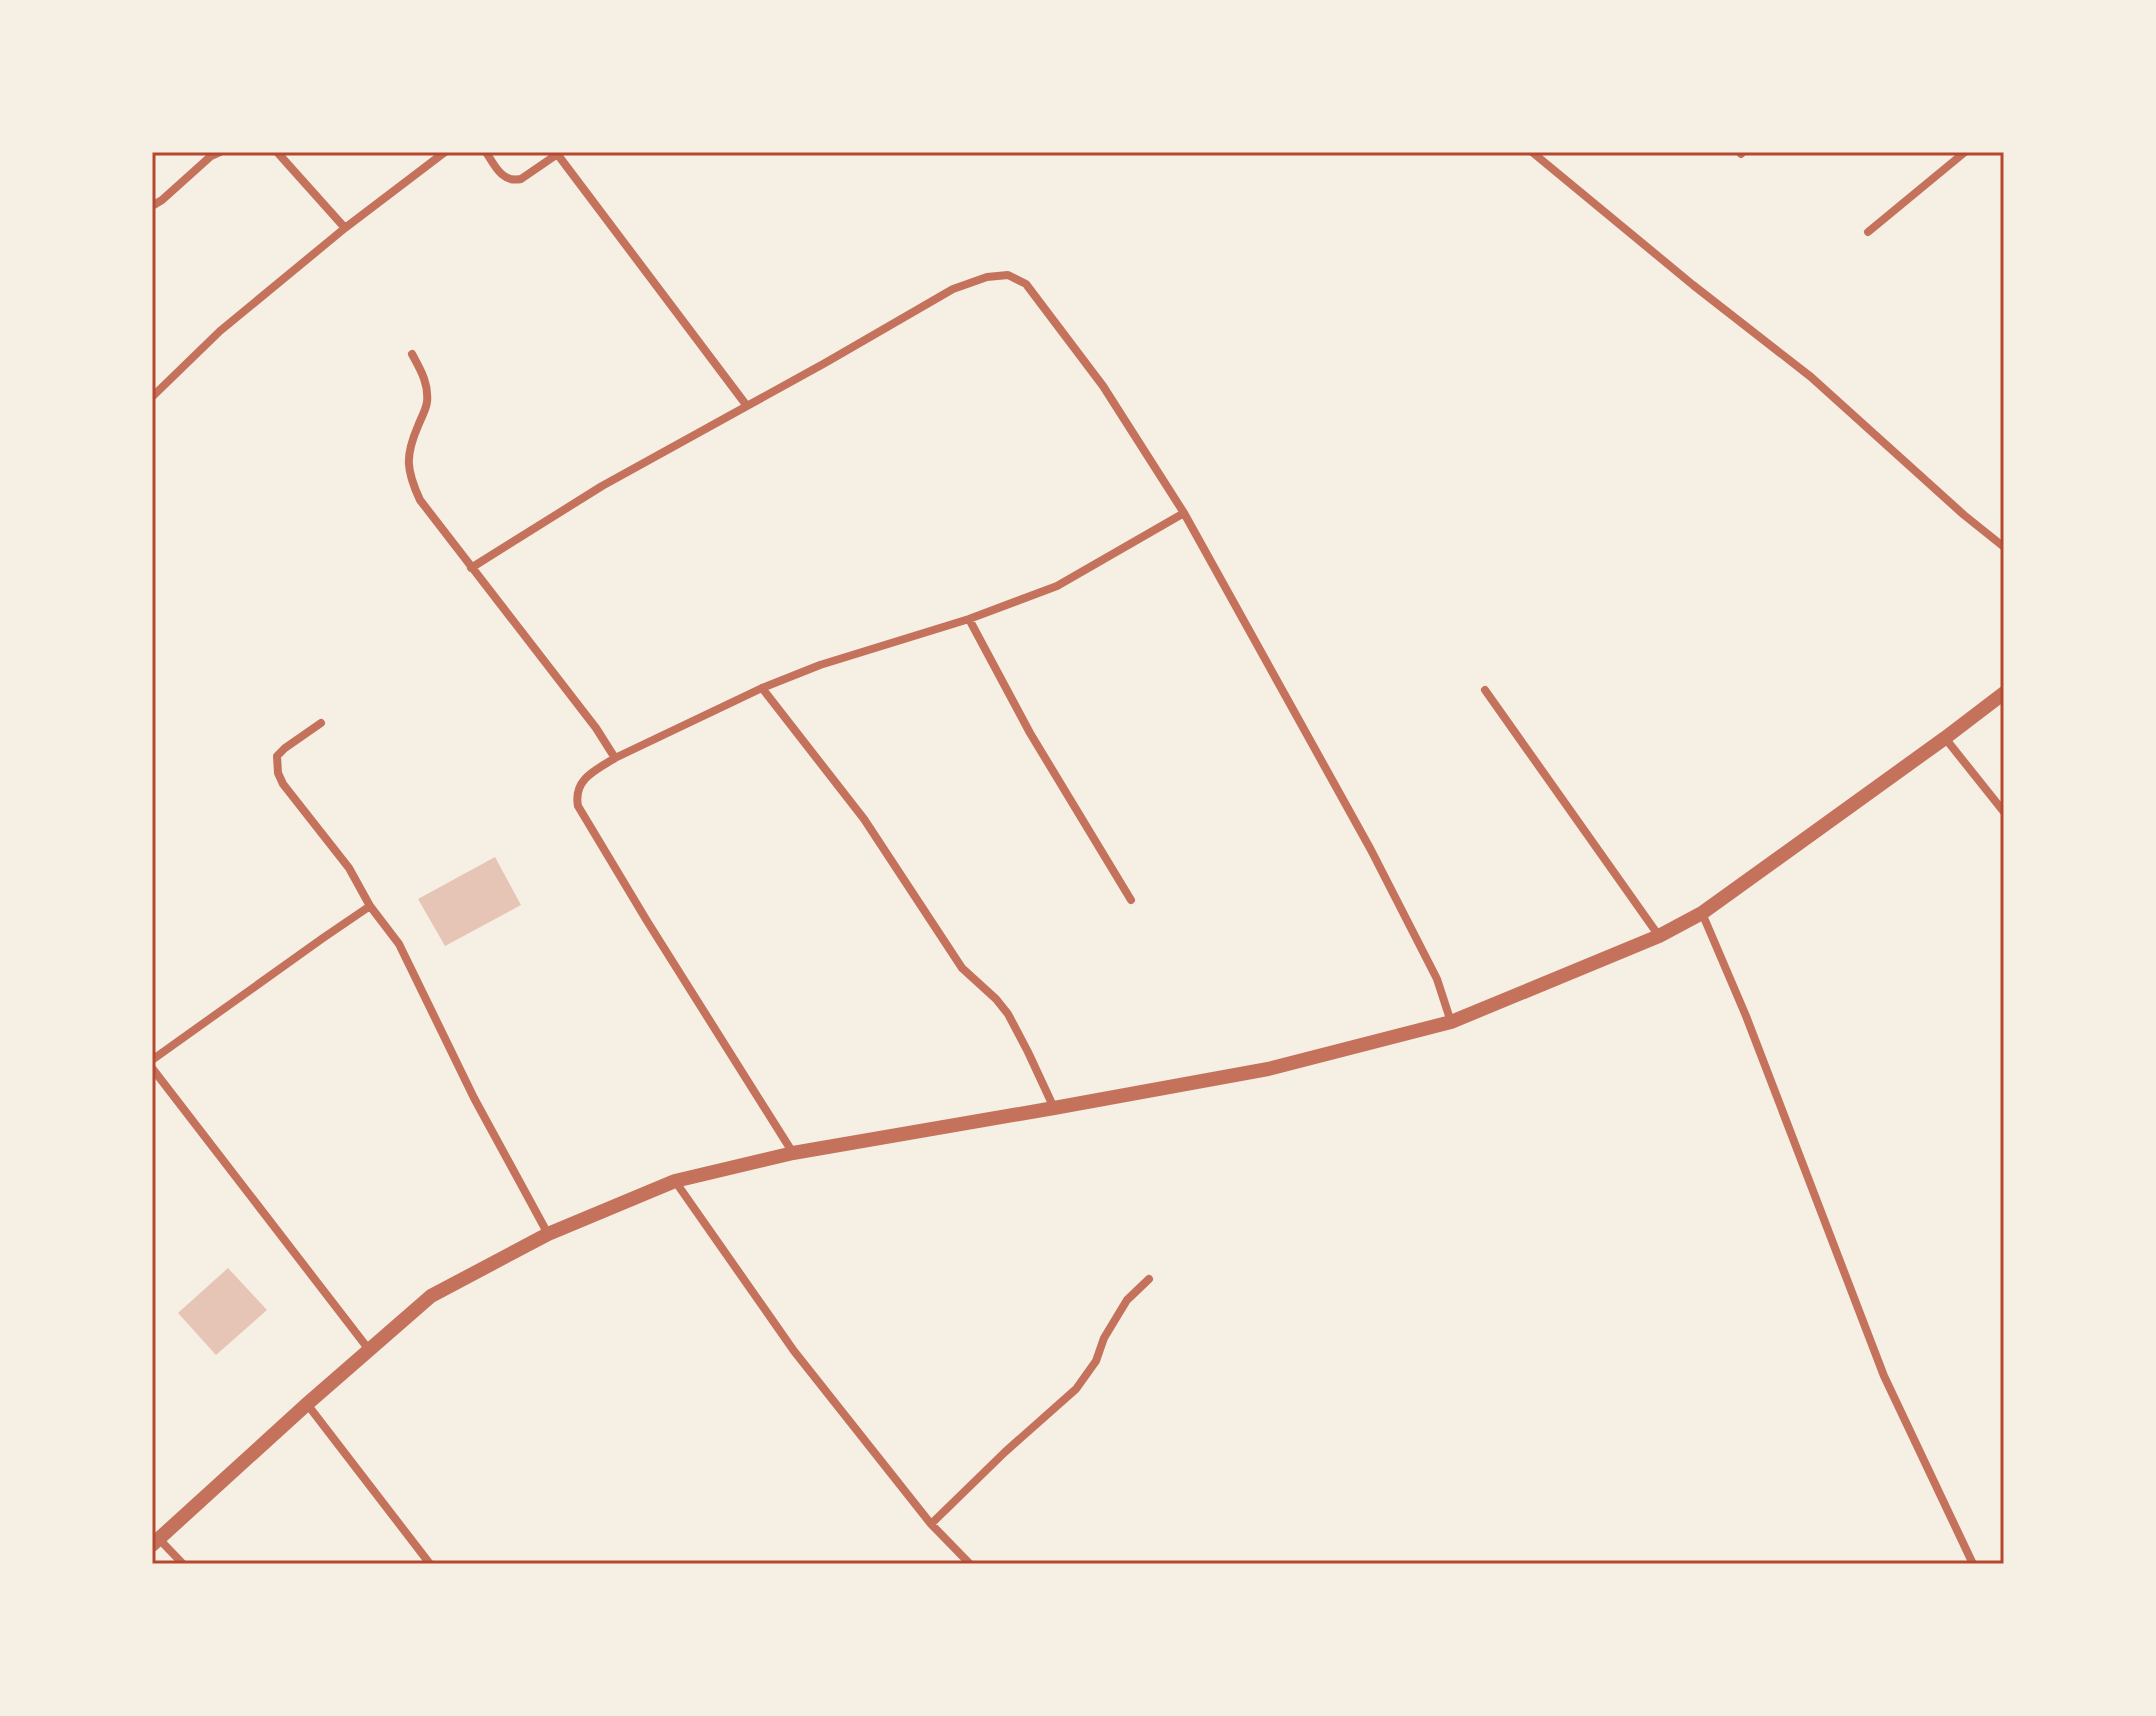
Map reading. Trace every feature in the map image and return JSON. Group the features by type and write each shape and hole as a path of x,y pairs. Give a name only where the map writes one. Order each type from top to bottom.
{"street":[{"path":"152,206 211,156 220,152"},
{"path":"277,152 345,228"},
{"path":"152,397 220,331 345,228 445,152"},
{"path":"486,152 502,176 515,181 559,153 747,406"},
{"path":"1532,152 1693,285 1811,377 1964,515 2004,547"},
{"path":"1868,232 1965,152"},
{"path":"471,568 602,486 953,289 987,277 1008,275 1026,284 1103,386 1184,513 1371,850 1437,979 1451,1022"},
{"path":"412,354 425,378 427,404 410,445 408,464 410,479 420,500 596,728 615,758"},
{"path":"793,1153 578,806 579,787 585,777 615,758 762,688 820,665 969,619 1057,586 1184,513"},
{"path":"969,619 1030,733 1131,900"},
{"path":"762,688 864,819 962,968 1008,1014 1054,1108"},
{"path":"1485,690 1659,936"},
{"path":"183,1564 155,1542 431,1296 548,1234 675,1181 793,1153 1268,1069 1451,1022 1659,936 1702,913 2004,693"},
{"path":"321,723 277,756 278,773 283,784 349,868 370,906 399,944 474,1098 548,1234"},
{"path":"1945,738 2004,812"},
{"path":"152,1060 370,906"},
{"path":"1702,913 1746,1016 1884,1376 1973,1564"},
{"path":"152,1068 370,1351"},
{"path":"675,1181 794,1351 931,1524 969,1563"},
{"path":"931,1524 1076,1389 1096,1361 1104,1338 1127,1300 1149,1279"},
{"path":"307,1404 430,1564"}],"building":[{"path":"495,857 521,905 445,946 418,899"},
{"path":"228,1268 267,1310 216,1355 178,1313"}]}
